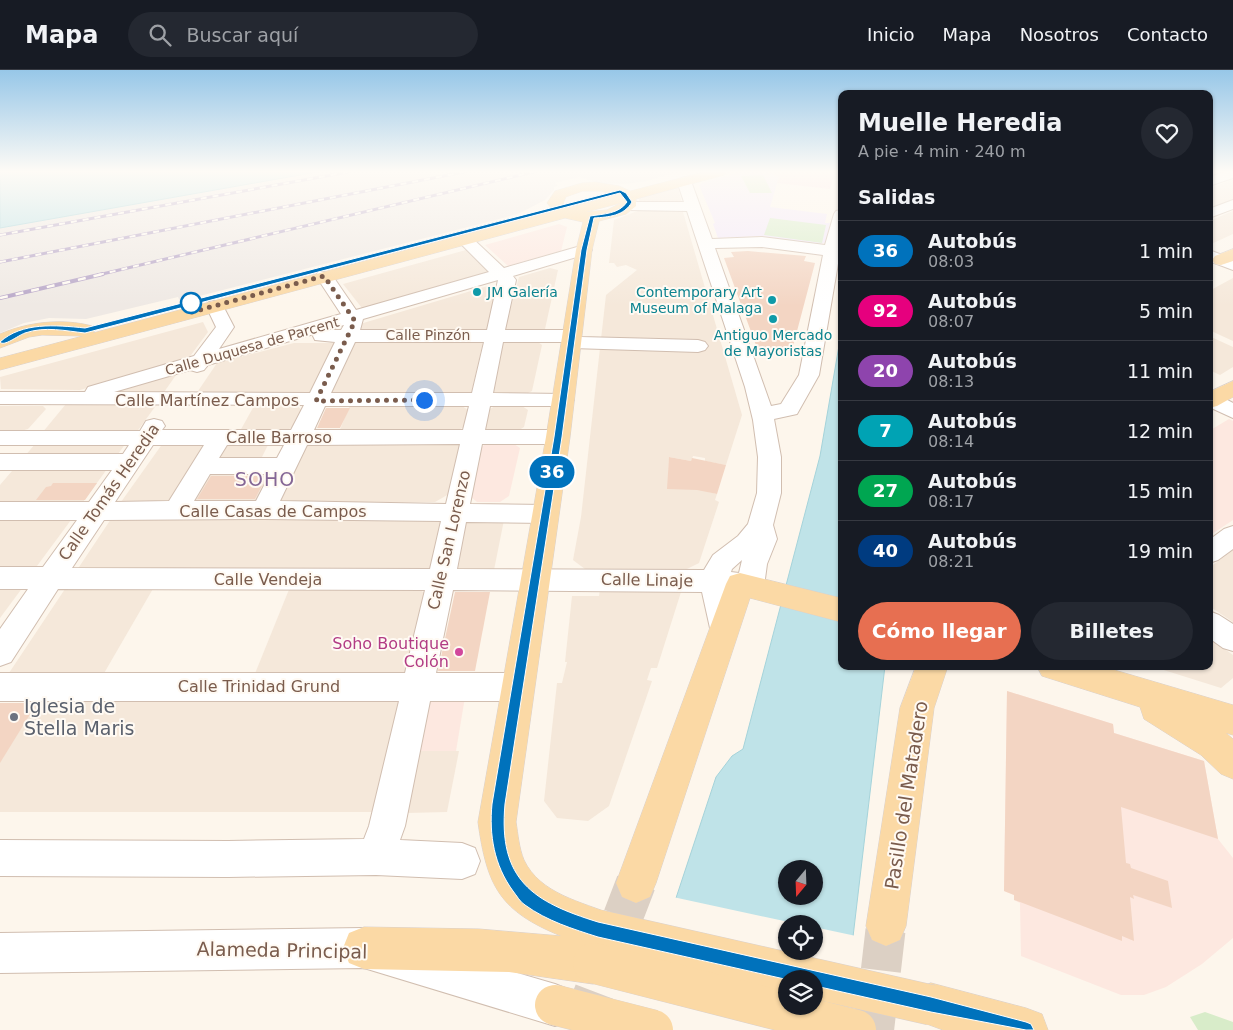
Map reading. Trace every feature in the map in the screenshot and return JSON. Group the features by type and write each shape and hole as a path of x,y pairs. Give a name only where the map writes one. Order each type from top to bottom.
{"main road":[{"path":"0,353 534,217"},
{"path":"0,364 464,239 538,217"},
{"path":"579,942 569,920 534,903 519,889 511,877 502,856 497,822 558,437 584,250 592,217"},
{"path":"0,342 25,330 48,327 85,330"},
{"path":"1213,399 1233,388"},
{"path":"636,883 710,675 724,628 747,586 838,609"},
{"name":"Pasillo del Matadero","path":"886,926 917,708 933,670"},
{"path":"1066,670 1233,720"},
{"path":"1108,683 1170,716 1213,744 1233,762"},
{"path":"579,942 598,930 931,1005 1026,1030"},
{"path":"364,948 490,951 579,942 856,1030"},
{"path":"555,1005 653,1030"}],"street":[{"path":"697,217 763,414 770,471 767,499 760,525 764,539 746,555 728,556 719,566 747,586"},
{"path":"763,414 789,409 809,375 838,226"},
{"path":"464,239 502,275"},
{"path":"707,244 762,242 832,251"},
{"name":"Calle Duquesa de Parcent","path":"351,326 502,275 584,250"},
{"name":"Calle San Lorenzo","path":"376,857 387,826 495,336 507,280 502,275"},
{"path":"264,510 351,326 324,276"},
{"name":"Calle Tomás Heredia","path":"0,653 146,437 226,327 215,306"},
{"name":"Calle Pinzón","path":"284,336 351,326 495,336 698,346"},
{"name":"Calle Duquesa de Parcent","path":"63,400 284,336"},
{"name":"Calle Martínez Campos","path":"0,398 316,401 563,400"},
{"path":"3,465 30,438 63,400"},
{"path":"1213,402 1233,411"},
{"path":"176,511 220,437"},
{"name":"Calle Barroso","path":"0,438 558,437"},
{"path":"3,465 129,462"},
{"path":"202,466 284,466"},
{"name":"Calle Casas de Campos","path":"0,511 264,510 545,514"},
{"path":"1213,550 1233,536"},
{"path":"746,555 747,586"},
{"name":"Calle Vendeja","path":"0,578 535,580"},
{"name":"Calle Linaje","path":"535,580 747,586"},
{"path":"1213,626 1233,639"},
{"name":"Calle Trinidad Grund","path":"0,687 519,687"},
{"path":"0,858 228,859 376,857 462,861"},
{"name":"Alameda Principal","path":"0,953 364,948 555,1005"}],"shaded area":[{"path":"63,217 507,217 180,301 178,297 86,319 49,318 24,323 0,333 0,228"},
{"path":"622,217 684,217 742,415 726,465 705,461 705,458 693,456 691,461 669,457 668,489 697,489 717,494 715,500 719,502 699,563 687,569 585,569 573,560 581,517 600,348 705,350 704,342 601,339 606,295 637,270 626,265 617,267 614,263 609,263 614,220"},
{"path":"712,217 826,217 825,223 830,223 826,242 820,244 760,236 718,238 713,224 715,223"},
{"path":"1219,217 1233,217 1233,234 1213,243 1213,219"},
{"path":"559,224 567,227 561,251 508,266 485,245"},
{"path":"466,250 489,272 362,308 343,284"},
{"path":"550,268 558,270 545,329 505,329 519,277"},
{"path":"1233,278 1233,341 1213,332 1213,289"},
{"path":"491,285 496,287 487,329 357,329 360,324"},
{"path":"203,322 208,332 188,359 80,390 1,389 0,377"},
{"path":"1213,338 1233,347 1233,367 1220,375 1213,372"},
{"path":"483,342 471,394 326,395 351,343"},
{"path":"506,342 538,342 542,345 532,391 526,394 495,394 491,391 500,345"},
{"path":"294,343 336,343 310,394 196,394 217,363"},
{"path":"176,375 162,395 112,395 116,389"},
{"path":"66,404 157,404 136,433 42,433"},
{"path":"350,405 462,406 468,410 464,427 455,432 339,432"},
{"path":"0,406 43,406 46,409 28,429 0,431"},
{"path":"254,406 297,406 302,410 295,426 285,431 240,431"},
{"path":"495,406 522,406 528,410 524,427 516,432 490,432 484,427 487,411"},
{"path":"1229,419 1233,421 1233,520 1213,533 1213,429"},
{"path":"36,443 126,443 83,502 0,502 0,485"},
{"path":"163,443 212,443 176,502 121,502"},
{"path":"222,443 269,443 259,463 210,463"},
{"path":"304,443 460,443 449,494 435,502 277,502"},
{"path":"487,443 514,444 520,448 509,496 500,502 477,502 470,496 480,448"},
{"path":"206,470 273,470 257,502 187,502"},
{"path":"111,519 442,520 431,570 77,570"},
{"path":"0,520 71,520 34,570 0,570"},
{"path":"465,520 504,520 494,570 456,570"},
{"path":"1233,550 1233,622 1213,609 1213,565"},
{"path":"0,587 23,587 0,618"},
{"path":"154,587 103,675 9,673 65,589"},
{"path":"290,587 415,587 425,593 407,675 254,676"},
{"path":"600,589 681,592 657,668 651,668 647,680 652,681 609,806 588,821 557,818 544,801 557,683 562,683 567,662 565,662 572,596 599,596"},
{"path":"1213,641 1233,655 1233,678 1221,688 1164,670 1213,670"},
{"path":"1007,691 1113,724 1114,733 1204,761 1218,839 1233,858 1233,938 1202,964 1166,987 1144,995 1121,995 1021,956 1020,903 1014,900 1014,895 1004,891"},
{"path":"40,697 402,697 375,812 0,812 0,762"},
{"path":"430,697 465,697 456,751 419,751"},
{"path":"419,751 459,751 447,812 407,813"}],"green space":[{"path":"770,218 826,225 822,243 764,235"},
{"path":"1205,1012 1233,1022 1233,1030 1198,1030 1190,1017"}],"water":[{"path":"0,217 63,217 0,228"},
{"path":"838,351 838,670 885,670 842,1030 823,1015 823,970 778,970 778,979 676,898 716,777 732,756 743,749 820,456"}],"pier":[{"path":"673,897 778,920 778,960 823,960 823,929 856,936 845,1030 628,1030"}],"building":[{"name":"Antiguo Mercado de Mayoristas","path":"748,251 806,256 804,261 815,263 792,350 786,349 785,355 765,354 762,348 757,348 724,258 734,257 731,252"},
{"path":"326,408 350,408 340,428 317,428"},
{"path":"669,457 691,461 692,458 726,465 717,494 697,490 667,489"},
{"path":"211,476 267,476 255,499 197,499"},
{"path":"53,483 97,483 85,500 36,500 46,487 51,486"},
{"name":"Soho Boutique Colón","path":"455,592 490,592 475,671 438,671"},
{"path":"1007,691 1113,724 1114,733 1204,761 1218,839 1121,807 1126,863 1130,864 1131,868 1168,881 1172,908 1133,895 1134,899 1130,897 1134,941 1122,936 1122,941 1014,900 1014,895 1004,891"},
{"name":"Iglesia de Stella Maris","path":"0,703 37,703 0,763"}],"tunnel":[{"path":"580,1029 636,883"},
{"path":"874,1030 886,926"}],"railway":[{"path":"0,235 101,217"},
{"path":"0,262 233,217"},
{"path":"98,275 344,217"},
{"path":"0,298 103,274"}],"bus line":[{"name":"36","path":"0,342 25,330 48,327 85,330 519,217"},
{"name":"36","path":"594,217 592,217 584,250 558,437 499,804 498,837 502,856 511,877 528,899 545,910 598,930 931,1005 1026,1030"}],"place":[{"name":"JM Galería","path":"477,292"},
{"name":"Contemporary Art Museum of Malaga","path":"772,300"},
{"name":"Antiguo Mercado de Mayoristas","path":"773,319"},
{"name":"Soho Boutique Colón","path":"459,652"},
{"name":"Iglesia de Stella Maris","path":"14,717"}],"district":[{"name":"SOHO","path":"265,479"}],"route":[{"path":"191,303 192,312 324,276 355,321 316,401 424,400"}]}
